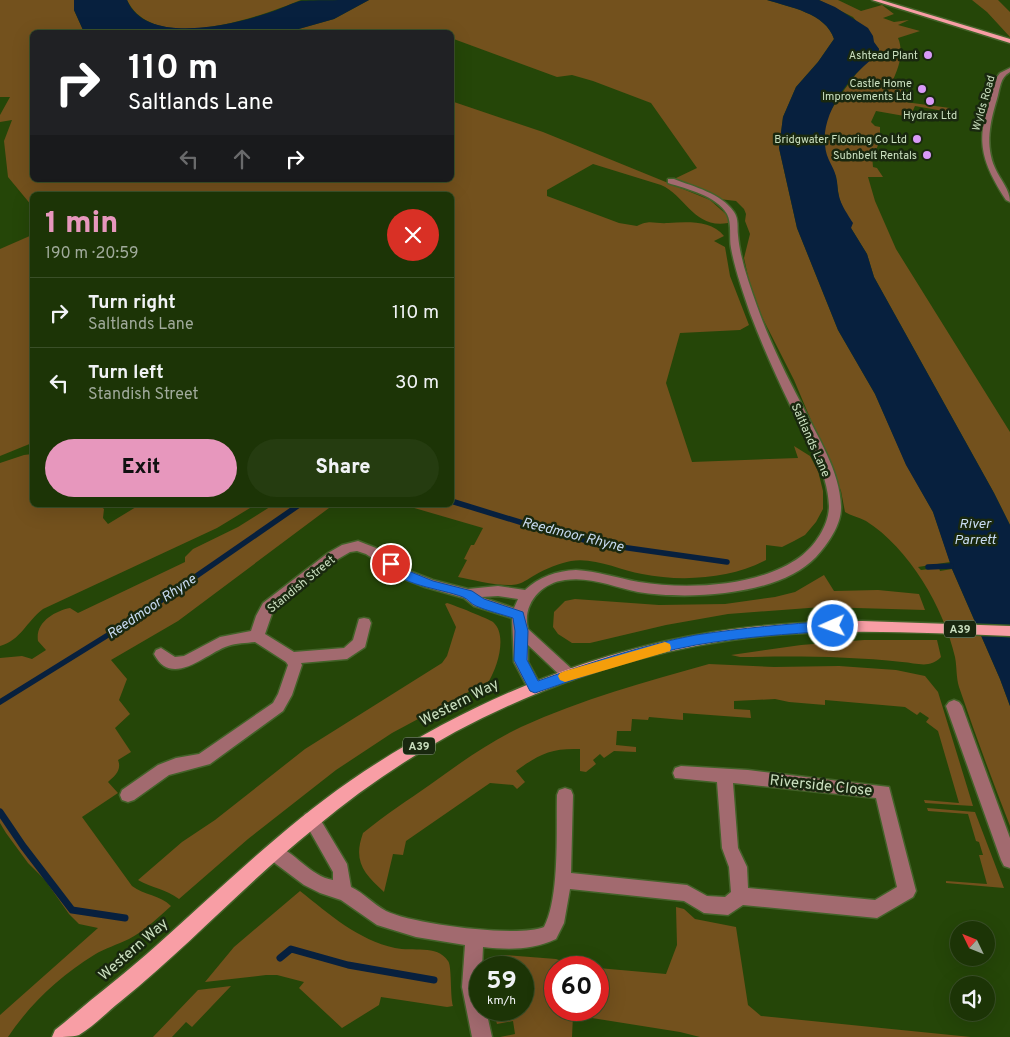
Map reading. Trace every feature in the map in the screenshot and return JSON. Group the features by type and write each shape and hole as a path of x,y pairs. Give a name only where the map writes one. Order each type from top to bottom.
{"main road":[{"path":"875,0 1010,41"},
{"name":"Western Way","path":"62,1037 88,1013 140,973 274,852 364,780 422,744 475,715 535,688 617,660 714,637 804,628 909,626 1010,631"}],"street":[{"name":"Wylds Road","path":"1010,70 1000,77 984,141 988,162 1010,200"},
{"name":"Saltlands Lane","path":"527,596 549,580 573,575 593,576 640,587 676,590 733,587 759,581 784,572 805,561 829,530 835,508 832,487 823,461 783,379 749,298 738,261 733,231 734,219 729,211 712,198 671,181"},
{"name":"Standish Street","path":"257,636 268,607 333,556 348,548 358,546 371,551 407,575 430,584 468,594 480,602 519,616"},
{"name":"Standish Street","path":"468,594 488,590 527,596"},
{"path":"527,596 521,605 519,616 522,631 520,660 535,688"},
{"path":"292,658 347,653 360,642 364,623"},
{"path":"522,631 569,675"},
{"path":"128,795 175,765 195,763 204,759 278,707 285,695 295,665 292,658 257,636 225,641 186,662 172,663 161,654"},
{"path":"954,706 1010,860"},
{"name":"Riverside Close","path":"562,880 687,893 704,904 728,906 740,896 877,908 907,891 883,792 748,777 681,773"},
{"path":"725,777 730,848 738,867 740,896"},
{"path":"274,852 324,887 342,891 384,919 474,939 537,940 548,935 556,924 562,880 565,795"},
{"path":"312,820 341,870 342,891"},
{"path":"474,939 471,987 482,1037"}],"shaded area":[{"path":"0,0 74,0 74,10 83,30 30,30 30,182 454,182 454,102 543,132 710,200 728,216 730,220 728,223 716,224 698,217 677,196 661,185 593,164 547,190 547,196 619,223 637,226 649,222 698,223 712,227 724,236 714,241 725,247 730,276 749,325 740,330 680,333 666,383 692,462 798,458 794,446 810,456 818,471 823,491 823,509 816,522 805,535 782,547 766,545 766,560 721,575 673,578 634,572 598,562 580,560 557,565 523,582 512,585 458,577 467,560 464,559 471,545 474,545 483,528 411,507 454,507 454,192 30,192 30,204 8,177 4,141 12,120 0,122 0,115 10,97 0,97"},
{"path":"127,0 301,0 235,22 183,29 159,26 140,16"},
{"path":"369,0 767,0 806,12 830,30 834,39 818,62 796,87 783,117 779,148 797,228 838,330 875,394 906,464 933,512 950,562 918,567 921,570 939,568 940,571 952,569 1010,706 1010,826 959,687 955,657 943,619 923,581 896,547 866,521 845,512 841,491 794,380 762,317 749,281 744,258 750,234 745,221 746,214 744,209 736,201 719,199 674,179 697,168 651,103 572,75 557,77 454,39 454,30 295,30 334,19"},
{"path":"819,0 838,0 861,11 882,5 894,14 883,18 894,22 909,20 898,25 920,31 898,38 901,49 900,59 893,80 909,83 904,92 910,93 905,102 950,108 949,112 915,106 910,117 876,111 871,122 875,126 880,127 880,135 878,145 872,155 873,167 877,168 883,177 868,177 875,201 896,249 1010,432 1010,525 874,277 867,254 851,228 839,198 836,176 828,163 824,145 827,117 856,74 879,49 853,17"},
{"path":"972,0 998,0 1010,12 1010,37 987,12"},
{"path":"30,236 30,444 0,456 0,249"},
{"path":"30,454 30,507 102,507 104,509 103,518 108,524 136,507 252,507 217,528 43,609 13,640 0,646 0,463"},
{"path":"270,507 330,507 178,621 111,660 127,679 119,700 130,714 115,728 131,752 118,760 118,770 108,782 118,793 82,817 132,886 162,899 171,906 135,936 98,953 69,972 36,1002 8,1037 0,1037 0,1015 98,928 79,924 69,914 45,880 28,863 0,823 0,658 22,656 32,659 46,650 38,641 38,634 47,618 70,608 78,613 185,562 185,557 193,549 238,527"},
{"path":"824,575 834,591 878,590 919,594 925,610 822,607 728,614 666,625 590,643 572,643 558,634 553,627 554,612 565,601 575,599 659,605 725,604 775,597 795,592"},
{"path":"447,603 490,620 497,628 500,635 500,651 489,681 392,733 336,770 248,839 179,899 138,880 182,842 215,820 305,749 442,663 447,656 456,627 445,604"},
{"path":"864,640 937,640 941,657 932,663 923,664 841,658 740,657 731,655 801,645"},
{"path":"709,664 774,667 839,666 896,670 925,676 938,692 973,806 925,803 924,800 959,803 938,731 926,722 929,718 920,712 917,715 905,707 825,700 825,705 775,699 734,701 734,709 750,710 751,718 683,713 683,720 649,717 648,720 632,719 631,731 617,731 616,745 636,747 636,752 614,751 604,758 600,754 593,760 596,764 586,772 580,771 580,749 553,751 539,756 516,771 525,782 517,789 513,785 490,783 406,841 403,855 393,854 384,892 365,872 359,851 363,833 486,746 521,727 567,708"},
{"path":"927,808 975,812 1004,888 946,883 946,881 987,884 979,855 983,855 979,842 976,841 968,814 928,811"},
{"path":"300,891 344,925 369,939 395,948 431,950 443,956 448,961 451,974 453,1006 447,1007 381,997 379,1005 342,1028 299,988 304,982 277,975 266,975 205,982 234,947"},
{"path":"676,907 684,909 695,919 736,927 748,1005 761,1016 971,1037 700,1037 609,1021 609,969 666,974 677,945"},
{"path":"534,957 544,958 544,1021 573,1021 572,1037 500,1037 515,1034 513,1021 534,1021"},
{"path":"231,986 192,1027 186,1022 172,1037 153,1037 198,990"},
{"path":"496,1021 513,1021 497,1024"}],"water":[{"path":"74,0 127,0 137,14 152,23 170,27 191,28 213,26 252,18 300,1 369,0 334,19 295,30 83,30 74,10"},
{"name":"River Parrett","path":"767,0 819,0 835,7 868,28 879,49 879,54 849,82 833,106 825,132 825,145 828,159 835,173 838,194 853,223 851,228 867,254 874,277 1010,525 1010,706 952,569 933,512 906,465 875,394 838,330 797,228 779,148 783,117 796,87 818,62 834,39 830,30 815,17 806,12"}],"waterway":[{"name":"Reedmoor Rhyne","path":"454,502 549,531 600,544 727,562"},
{"name":"Reedmoor Rhyne","path":"0,702 137,617 296,507"},
{"path":"928,567 951,566"},
{"path":"0,812 23,846 72,910 125,918"},
{"path":"280,958 291,949 348,965 434,980"}],"slow traffic":[{"path":"565,676 665,648"}],"place":[{"name":"Ashtead Plant","path":"928,55"},
{"name":"Castle Home Improvements Ltd","path":"922,89"},
{"name":"Hydrax Ltd","path":"930,101"},
{"name":"Bridgwater Flooring Co Ltd","path":"917,139"},
{"name":"Subnbelt Rentals","path":"927,155"}],"route":[{"path":"391,564 407,575 430,584 468,594 480,602 519,616 519,624 522,631 520,660 535,688 593,667 645,652 694,641 758,631 833,626"}]}
